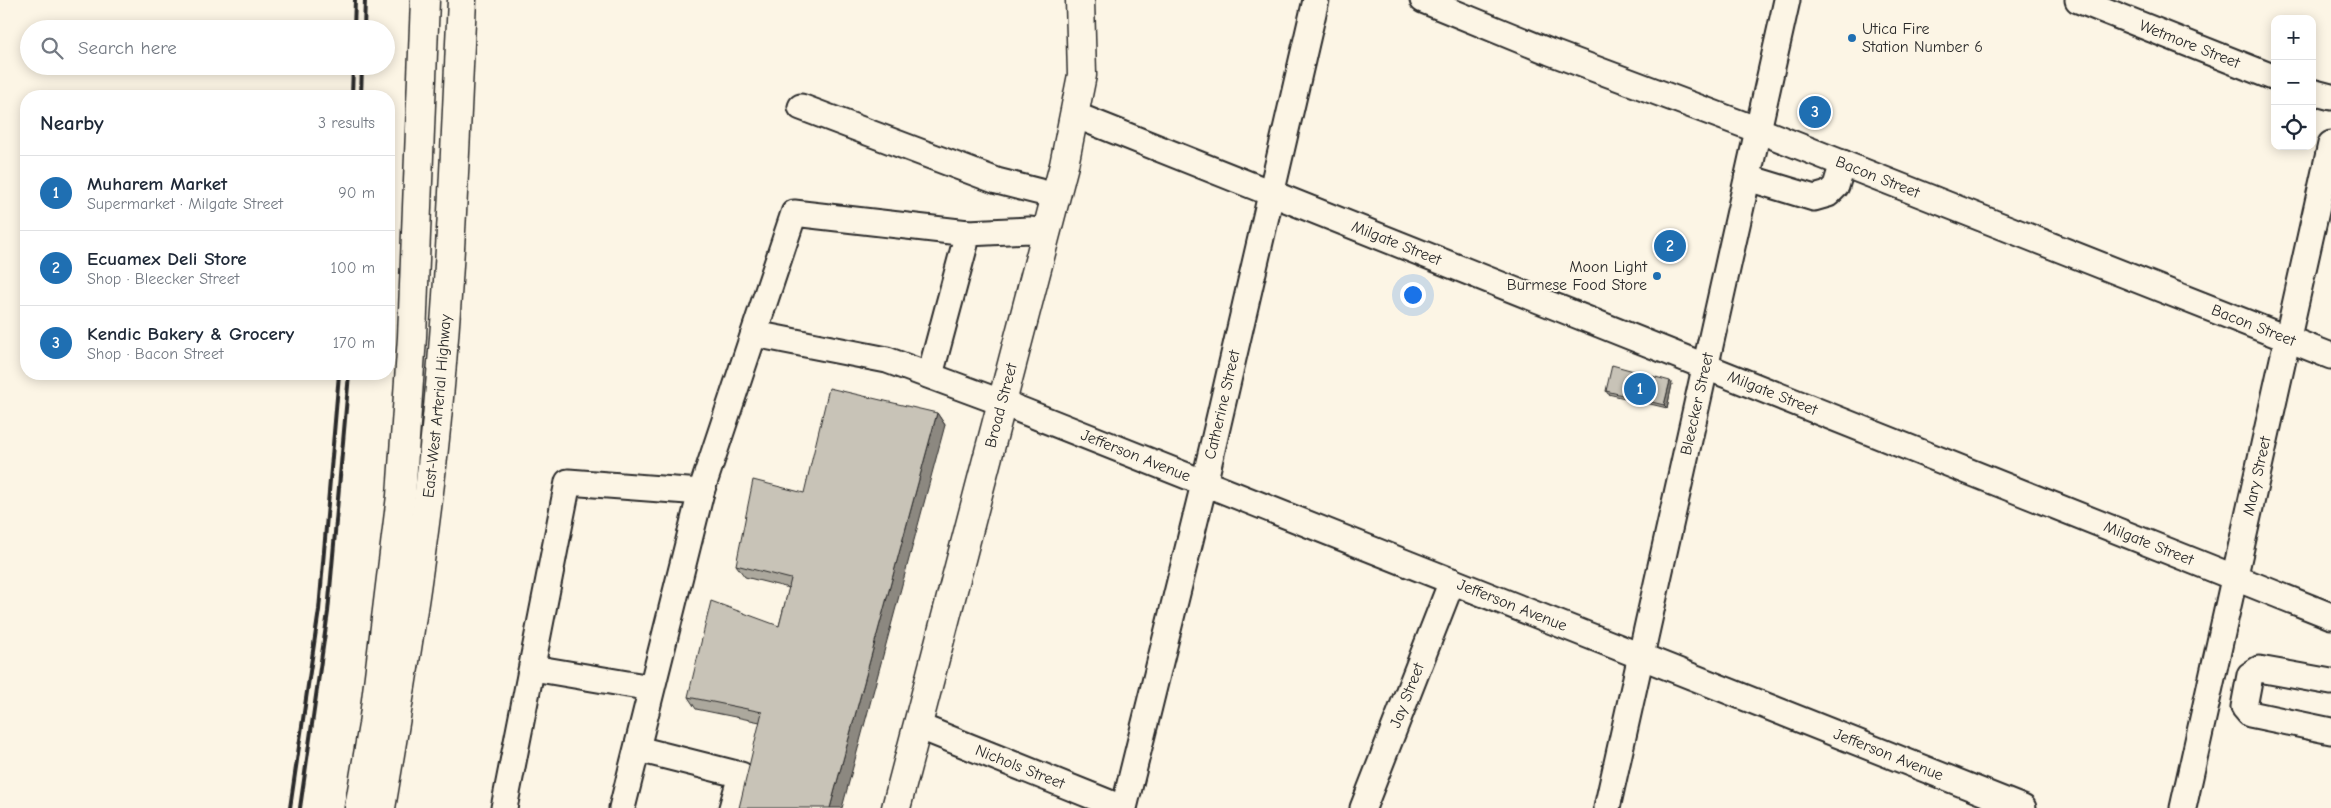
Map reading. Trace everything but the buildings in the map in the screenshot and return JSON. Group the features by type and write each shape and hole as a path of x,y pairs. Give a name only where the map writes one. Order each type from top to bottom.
{"main road":[{"name":"East-West Arterial Highway","path":"359,808 373,725 401,496 413,317 425,0"},
{"name":"East-West Arterial Highway","path":"381,808 411,626 434,448 452,228 462,0"},
{"name":"Broad Street","path":"896,808 1003,403 1075,115 1082,75 1080,0"}],"street":[{"name":"Catherine Street","path":"1123,808 1204,484 1273,193 1316,0"},
{"name":"Bacon Street","path":"1423,0 1550,52 1843,163 2331,356"},
{"name":"Bleecker Street","path":"1607,808 1787,0"},
{"name":"Wetmore Street","path":"2078,0 2271,76"},
{"path":"2316,93 2331,97"},
{"path":"801,107 997,181 1056,196"},
{"name":"Milgate Street","path":"1075,115 1497,284 1706,365 2331,616"},
{"name":"Mary Street","path":"2183,808 2331,144"},
{"path":"1748,178 1814,198 1828,194 1836,186 1843,163"},
{"path":"622,808 701,492 794,213 968,233 1030,230 1047,232"},
{"path":"930,375 968,233"},
{"name":"Jefferson Avenue","path":"755,334 887,360 930,375 2023,808"},
{"path":"504,808 568,482 701,492"},
{"name":"Jay Street","path":"1363,808 1452,581"},
{"path":"533,668 651,688"},
{"path":"2331,682 2259,669 2250,675 2244,707 2250,714 2331,731"},
{"name":"Nichols Street","path":"918,726 1123,808"},
{"path":"638,749 741,775 732,808"}],"railway":[{"path":"354,20 355,0"},
{"path":"364,20 365,0"},
{"path":"352,90 353,75"},
{"path":"361,90 362,75"},
{"path":"290,808 319,610 338,380"},
{"path":"300,808 328,612 348,380"}],"place":[{"name":"Utica Fire Station Number 6","path":"1852,38"},
{"name":"Kendic Bakery & Grocery","path":"1815,112"},
{"name":"Ecuamex Deli Store","path":"1670,246"},
{"name":"Moon Light Burmese Food Store","path":"1657,276"},
{"name":"Muharem Market","path":"1640,389"}]}
